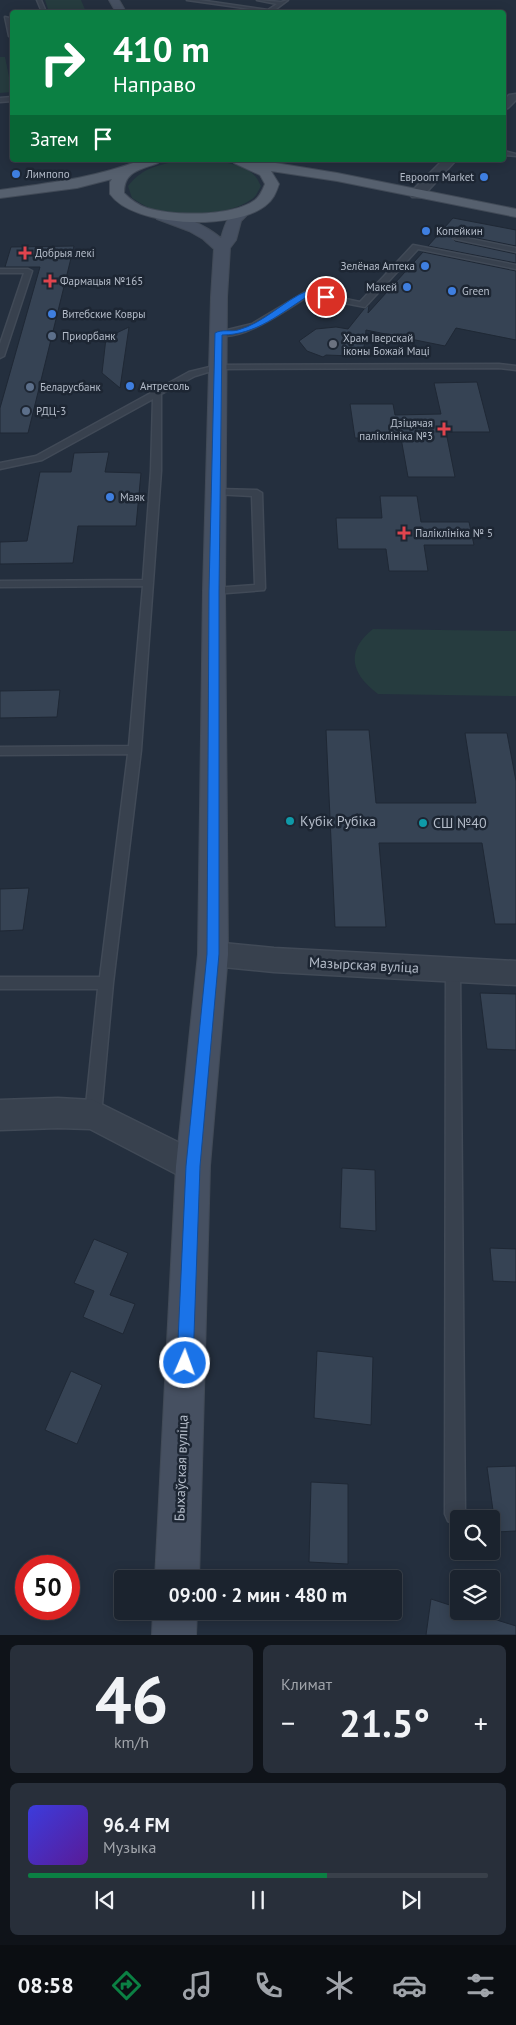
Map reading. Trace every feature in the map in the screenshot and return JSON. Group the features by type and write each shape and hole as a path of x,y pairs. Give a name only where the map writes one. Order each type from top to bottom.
{"main road":[{"path":"0,194 45,190 100,180 148,162"},
{"path":"244,162 336,177 516,213"},
{"path":"244,162 265,172 272,184 268,196"},
{"path":"126,171 117,182 117,194 127,204"},
{"path":"304,186 364,184"},
{"path":"162,216 190,218 220,216 244,210 268,196 288,189"},
{"path":"45,190 101,196 127,204 142,211 200,230 215,239 222,248"},
{"name":"Быхаўская вуліца","path":"177,1570 193,1166 213,954 214,591 222,248 228,240 234,218 244,210"},
{"path":"174,1635 175,1620"}],"street":[{"path":"506,104 513,97 516,97"},
{"path":"417,194 448,162"},
{"name":"Мазырская вуліца","path":"213,954 274,960 516,973"},
{"path":"0,1115 58,1113 93,1115 193,1166"}],"lane":[{"path":"189,0 256,10"},
{"path":"259,0 281,3"},
{"path":"272,10 286,0"},
{"path":"0,18 10,18"},
{"path":"506,153 514,155"},
{"path":"456,238 516,250"},
{"path":"219,333 237,333 257,325 307,294 362,305 416,248 516,267"},
{"path":"0,271 28,271 0,356"},
{"path":"0,466 39,458 192,374 218,368 499,366 516,368"},
{"path":"93,1115 106,983 135,750 156,471 157,394"},
{"path":"214,591 260,588 256,493 217,492"},
{"path":"0,584 148,583"},
{"path":"0,751 135,750"},
{"path":"453,970 455,1510"},
{"path":"0,983 106,983"}],"green space":[{"path":"45,0 81,0 85,10 48,10"},
{"path":"0,57 5,57 10,92 0,93"},
{"path":"222,162 232,164 249,171 257,178 261,186 253,198 242,205 201,214 160,211 149,208 132,198 128,186 134,179 146,170 167,163"},
{"path":"373,629 516,631 516,696 378,694 362,678 355,662 358,646"}],"building":[{"path":"453,218 516,230 516,246 457,234 451,237 455,241 516,254 516,263 428,246"},
{"path":"74,246 28,433 0,433 0,408 40,267 5,267 11,247"},
{"name":"Green","path":"423,252 516,271 516,340 456,328 445,346 366,330 364,347 359,352 352,356 326,355 323,357 307,351 299,341 316,329 336,327 348,329 369,305 368,313"},
{"path":"129,327 120,388 102,373 106,338"},
{"name":"Дзіцячая паліклініка №3","path":"477,382 490,432 446,432 455,477 408,477 401,438 355,438 350,404 393,404 395,415 441,414 434,383"},
{"path":"109,452 105,472 141,473 136,526 78,526 73,563 0,564 0,542 27,541 40,472 71,472 74,453"},
{"name":"Паліклініка № 5","path":"380,496 417,496 421,522 469,522 474,545 424,545 428,571 389,571 386,549 338,549 336,518 382,518"},
{"path":"60,690 57,717 0,718 0,691"},
{"name":"СШ №40","path":"326,730 369,730 376,803 476,803 465,733 507,733 516,781 516,924 495,924 482,843 379,843 386,927 335,927"},
{"path":"29,888 23,930 0,931 0,889"},
{"path":"480,993 516,994 516,1050 487,1049"},
{"path":"342,1168 375,1170 376,1231 340,1228"},
{"path":"94,1239 128,1253 110,1295 135,1304 123,1334 83,1317 94,1291 74,1283"},
{"path":"490,1248 516,1249 516,1282 493,1281"},
{"path":"317,1351 373,1357 371,1425 314,1418"},
{"path":"71,1371 102,1385 77,1444 45,1430"},
{"path":"516,1466 516,1531 500,1532 500,1510 493,1510 487,1467"},
{"path":"311,1482 348,1484 348,1564 309,1562"},
{"path":"431,1599 450,1605 450,1620 497,1620 516,1626 516,1635 426,1635"}],"place":[{"name":"Лимпопо","path":"16,174"},
{"name":"Евроопт Market","path":"484,177"},
{"name":"Копейкин","path":"426,231"},
{"name":"Добрыя лекі","path":"25,253"},
{"name":"Зелёная Аптека","path":"425,266"},
{"name":"Фармацыя №165","path":"50,281"},
{"name":"Макей","path":"407,287"},
{"name":"Green","path":"452,291"},
{"name":"Витебские Ковры","path":"52,314"},
{"name":"Приорбанк","path":"52,336"},
{"name":"Храм Іверскай іконы Божай Маці","path":"333,344"},
{"name":"Антресоль","path":"130,386"},
{"name":"Беларусбанк","path":"30,387"},
{"name":"РДЦ-3","path":"26,411"},
{"name":"Дзіцячая паліклініка №3","path":"444,429"},
{"name":"Маяк","path":"110,497"},
{"name":"Паліклініка № 5","path":"404,533"},
{"name":"Кубік Рубіка","path":"290,821"},
{"name":"СШ №40","path":"423,823"}],"route":[{"path":"185,1363 193,1166 213,954 214,591 219,333 237,333 257,325 307,294 326,297"}]}
